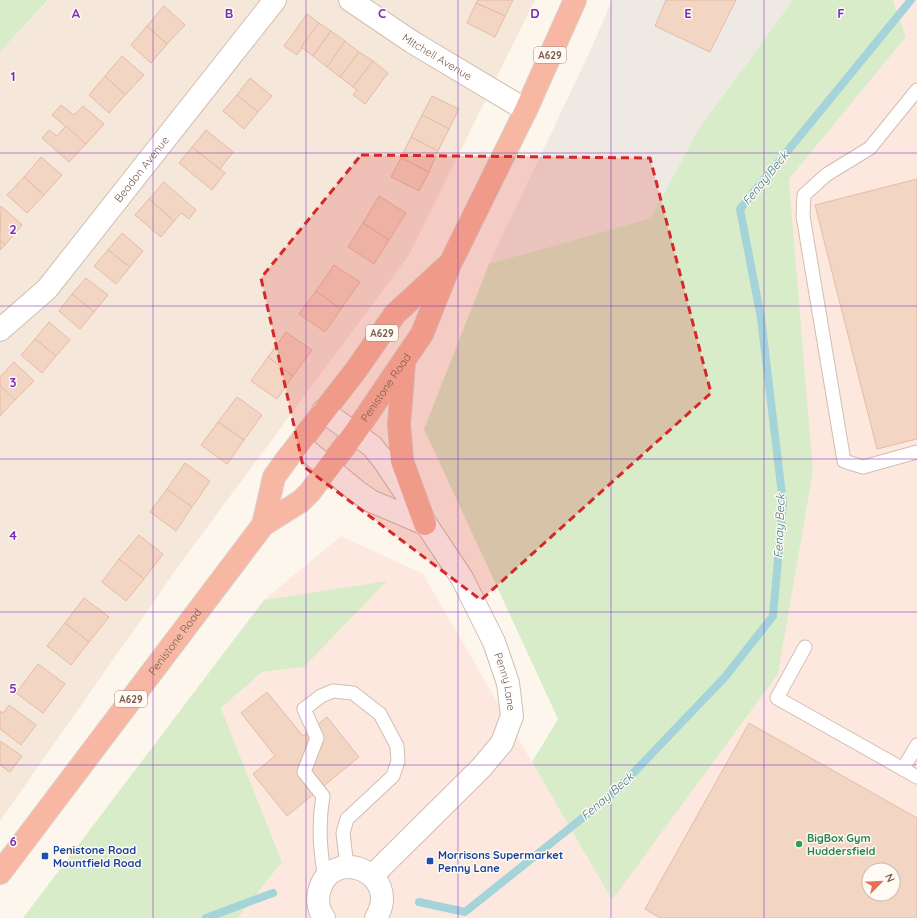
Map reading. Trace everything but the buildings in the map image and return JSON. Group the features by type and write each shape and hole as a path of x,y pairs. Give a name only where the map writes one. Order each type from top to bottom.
{"highway":[{"name":"Penistone Road","path":"0,873 263,526 301,501 354,434 422,334 450,264 526,110 575,0"},
{"name":"Penistone Road","path":"263,526 274,477 323,411 356,370 395,314 450,264"},
{"path":"404,361 399,424 402,461 425,524"}],"street":[{"name":"Beadon Avenue","path":"0,330 47,289 275,0"},
{"name":"Mitchell Avenue","path":"350,0 412,42 526,110"},
{"name":"Penny Lane","path":"323,411 372,446 384,461 462,578 494,642 508,683 512,716 502,743 481,768 372,876"},
{"path":"299,444 327,468 371,500 425,524"},
{"path":"324,918 318,905 318,896 325,879 331,873 347,867 365,870 378,883 382,902 381,916"}],"lane":[{"path":"917,90 870,148 826,175 804,195 804,216 844,461 863,467 917,452"},
{"path":"805,647 778,698 917,777"},
{"path":"325,879 320,850 319,820 323,796 304,772 317,738 304,709 321,696 333,691 353,693 380,714 397,746 398,761 393,776 347,819 343,833 347,867"},
{"path":"903,769 917,745"}],"highlighted area":[{"path":"361,155 650,158 711,393 481,600 303,466 261,278"}],"shaded area":[{"path":"49,0 535,0 409,255 185,557 0,821 0,52"},
{"path":"612,0 793,0 698,130 651,218 489,264 592,47"},
{"path":"893,0 917,0 917,918 237,918 282,862 221,708 262,672 304,667 386,582 264,600 341,536 423,574 612,900 813,470 789,179 906,37"}],"green space":[{"path":"0,0 48,0 0,52"},
{"path":"793,0 893,0 906,37 789,179 813,470 778,674 612,900 532,762 558,719 424,429 489,264 651,218 698,130"},
{"path":"387,581 304,667 262,672 221,708 282,862 237,918 23,918 264,600"}],"waterway":[{"name":"Fenay Beck","path":"419,902 465,912 616,791 725,677 773,616 783,503 761,318 740,209 911,0"},
{"name":"Fenay Beck","path":"206,918 273,893"}],"place":[{"name":"BigBox Gym Huddersfield","path":"799,844"},
{"name":"Penistone Road Mountfield Road","path":"45,856"},
{"name":"Morrisons Supermarket Penny Lane","path":"430,861"}]}
